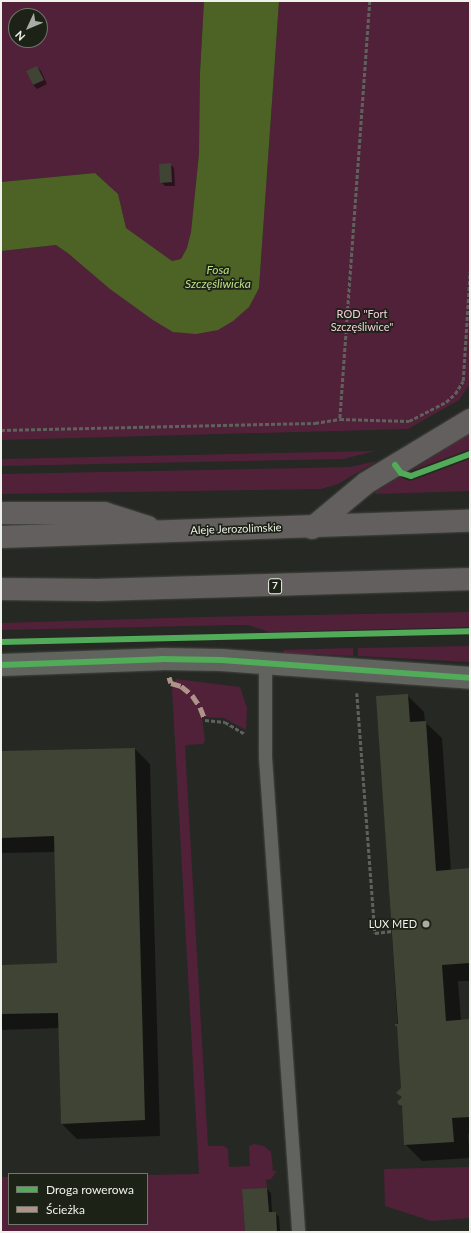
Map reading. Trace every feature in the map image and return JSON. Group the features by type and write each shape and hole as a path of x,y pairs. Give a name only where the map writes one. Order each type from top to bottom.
{"main road":[{"path":"312,528 366,483 470,420"},
{"path":"1,513 104,513 163,532"},
{"name":"Aleje Jerozolimskie","path":"1,537 312,528 470,521"},
{"name":"7","path":"1,590 99,590 464,581"},
{"path":"1,601 99,590"}],"street":[{"path":"1,665 161,659 221,660 356,671 470,678"}],"lane":[{"path":"265,664 265,757 298,1232"}],"path":[{"path":"340,419 370,1"},
{"path":"1,430 315,423 340,419 409,421 446,402 455,394 463,381 470,271"},
{"path":"409,421 412,427"},
{"path":"356,671 375,933 392,931"},
{"path":"206,720 225,722 251,737"}],"green space":[{"path":"1,1 204,1 200,73 199,154 191,232 187,248 181,259 172,261 126,228 118,194 95,173 1,182"},
{"name":"ROD \"Fort Szczęśliwice\"","path":"279,1 470,1 470,384 459,400 408,429 1,440 1,251 56,245 69,254 259,288"},
{"path":"470,433 470,449 411,471"},
{"path":"376,451 343,459 1,466 1,459"},
{"path":"470,459 470,491 376,494 375,492 400,477 409,481"},
{"path":"377,461 338,484 321,489 1,494 1,474 350,467"},
{"path":"470,612 470,627 269,632 248,625 1,630 1,623 202,617"},
{"path":"470,646 470,662 358,656 358,648"},
{"path":"353,648 353,656 313,654 313,657 284,653 283,650"},
{"path":"176,679 240,687 247,708 246,730 224,718 202,717 205,741 203,744 187,745 185,747 208,1146 224,1146 228,1149 229,1167 250,1166 249,1146 254,1144 264,1146 271,1152 273,1171 277,1171 271,1179 266,1180 267,1188 242,1189 245,1232 1,1232 1,1177 8,1177 8,1225 148,1225 148,1175 199,1174 172,689"},
{"path":"470,1167 470,1218 431,1221 385,1206 384,1169"}],"water":[{"name":"Fosa Szczęśliwicka","path":"204,1 279,1 259,288 249,307 233,321 218,330 196,334 173,332 153,320 110,289 69,254 56,245 1,251 1,182 95,173 118,194 126,228 172,261 181,259 187,248 191,232 199,154 200,73"}],"building":[{"path":"37,66 44,80 33,85 26,71"},
{"path":"171,163 172,182 160,183 159,164"},
{"path":"408,694 410,722 426,721 436,871 470,868 470,963 442,965 446,1021 470,1019 470,1117 452,1118 454,1142 404,1145 402,1106 397,1102 402,1097 396,1093 401,1088 397,1026 395,1026 395,1024 398,1024 376,696"},
{"path":"135,748 145,1120 61,1124 58,1013 1,1014 1,965 57,963 54,836 1,838 1,751"},
{"path":"267,1188 269,1212 276,1212 277,1232 245,1232 242,1189"}],"marked path":[{"path":"169,677 171,683 181,686 192,695 200,707 205,720"}],"cycle path":[{"path":"395,465 401,473 411,476 470,454"},
{"path":"1,642 470,631"},
{"path":"1,665 161,659 221,660 470,678"}],"place":[{"name":"LUX MED","path":"426,924"}]}
